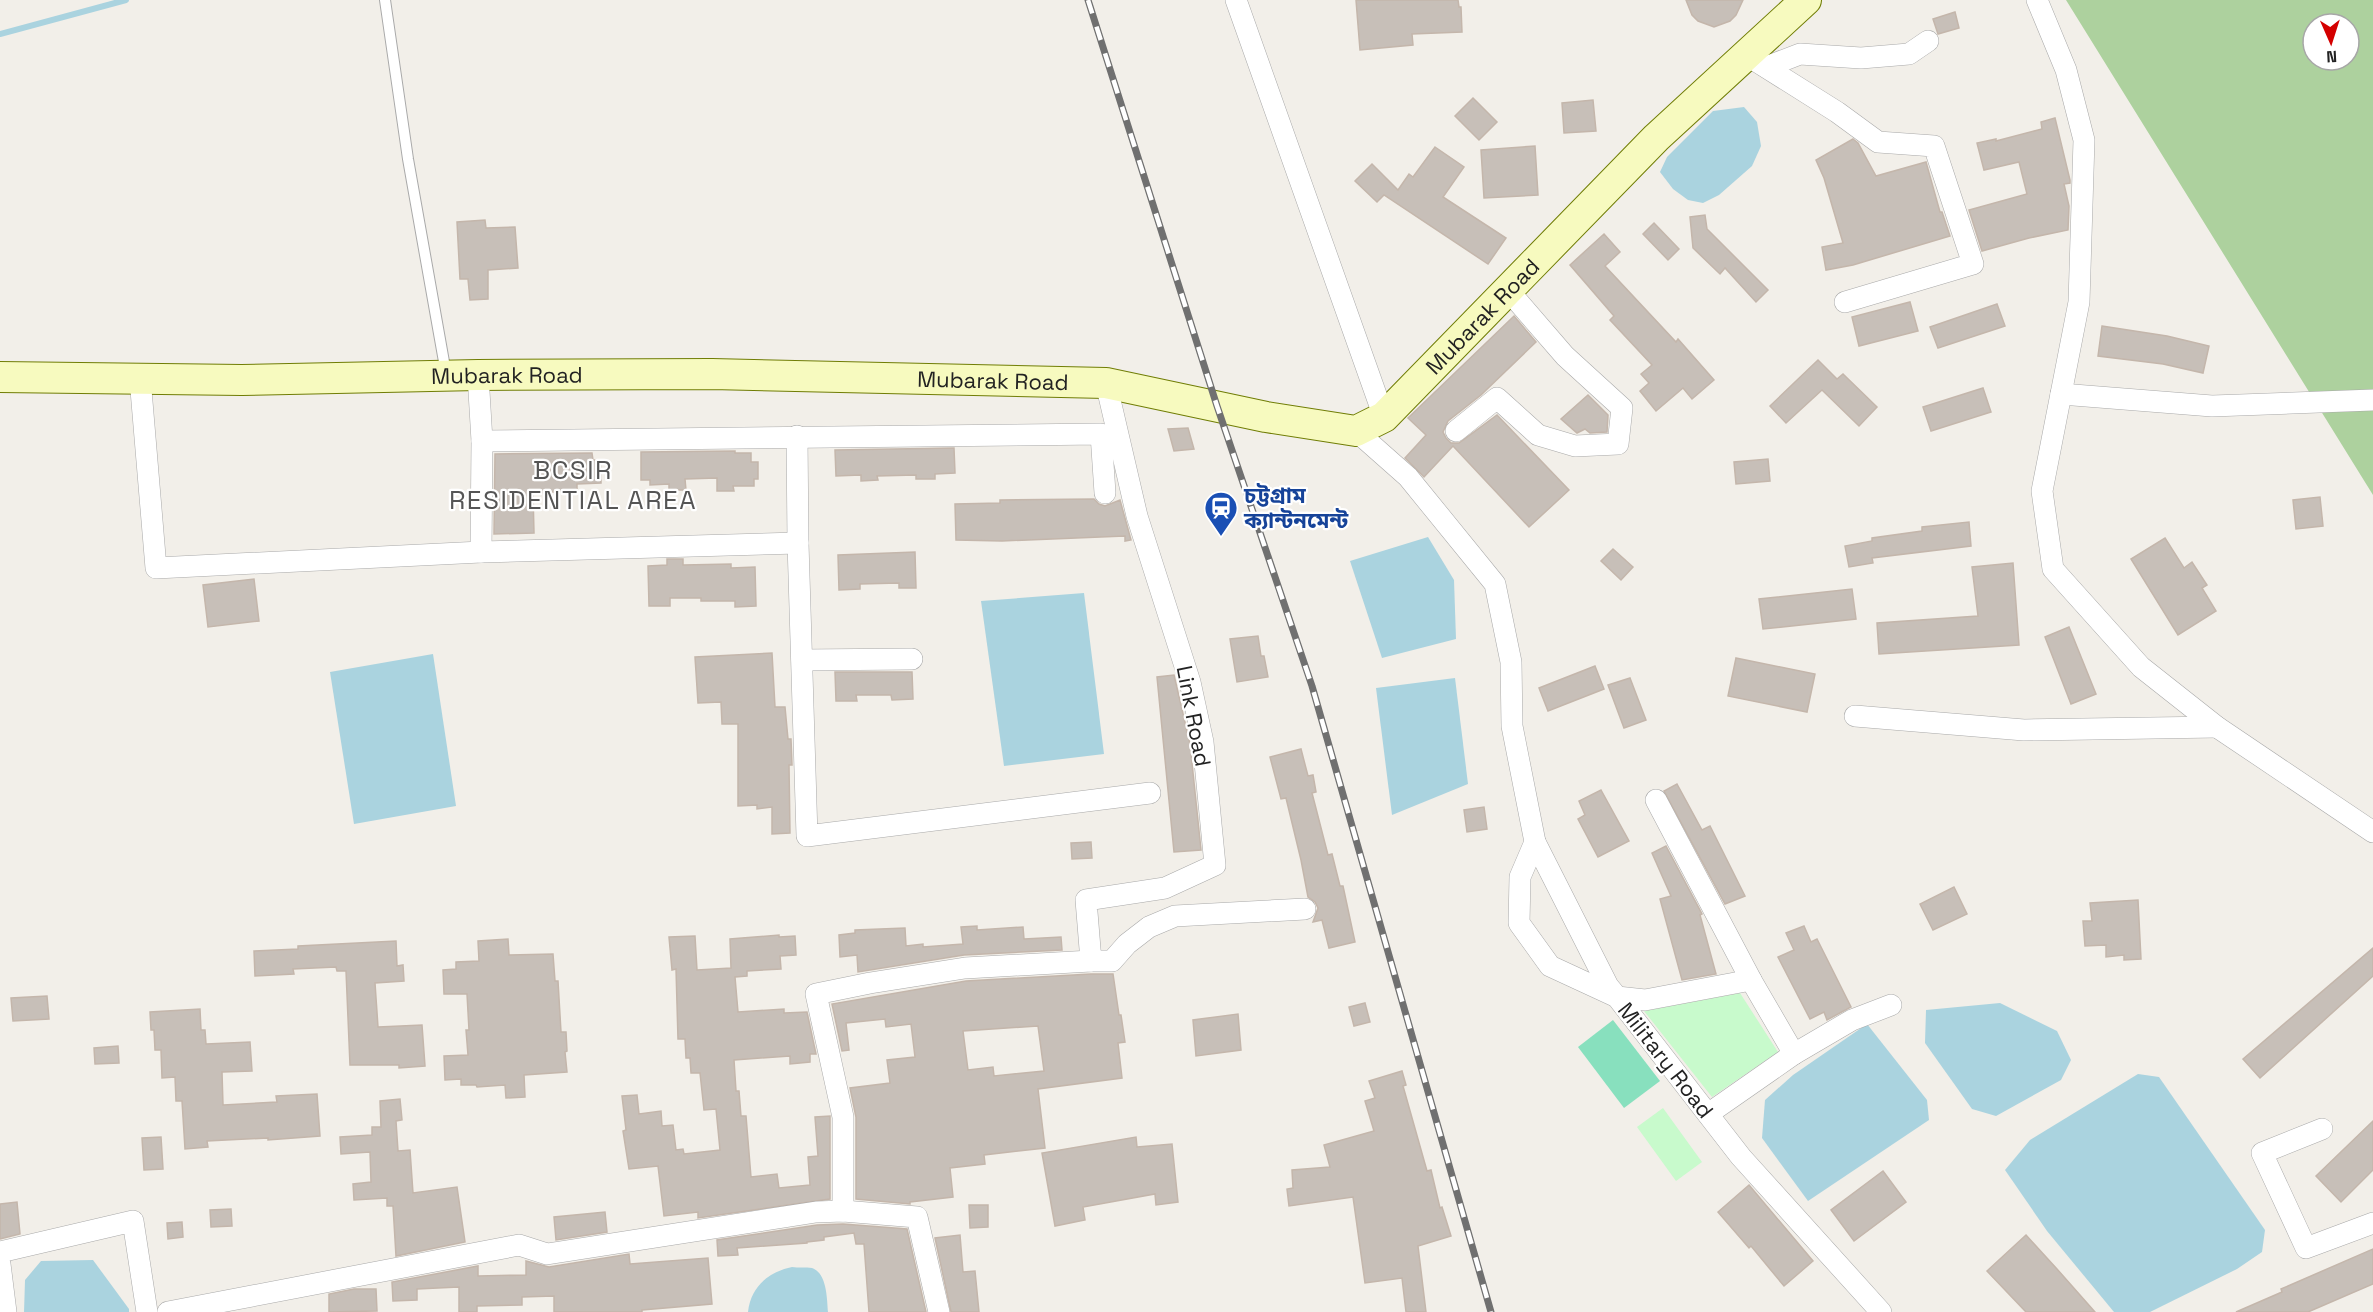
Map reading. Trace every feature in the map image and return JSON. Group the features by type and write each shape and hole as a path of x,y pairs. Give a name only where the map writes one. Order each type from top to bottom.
{"street":[{"path":"1236,0 1384,417"},
{"name":"Mubarak Road","path":"0,377 242,380 478,375 712,374 1106,382 1266,417 1356,431 1384,417 1656,138 1757,61 1806,0"},
{"path":"2037,0 2066,70 2084,140 2079,302 2042,492 2053,569 2141,667 2217,727 2373,832"},
{"path":"1757,61 1800,54 1860,58 1909,54 1928,41"},
{"path":"1757,61 1837,112 1878,142 1934,146 1972,264 1845,302"},
{"path":"1456,431 1497,398 1538,435 1575,446 1618,444 1622,408 1565,356 1507,289"},
{"path":"478,375 482,441 481,552"},
{"path":"140,378 156,568 481,552 798,543"},
{"name":"Link Road","path":"1091,961 1086,900 1165,888 1215,865 1203,742 1190,682 1137,516 1106,382"},
{"path":"2061,394 2212,406 2373,400"},
{"path":"1356,431 1408,477 1495,584 1511,662 1512,726 1535,842 1608,986 1617,997 1645,1000 1751,980"},
{"path":"482,441 1101,434 1105,493"},
{"path":"797,436 807,836 1150,793"},
{"path":"802,660 912,659"},
{"path":"1856,716 2024,730 2217,727"},
{"path":"1656,800 1751,980 1794,1054"},
{"name":"Military Road","path":"1535,842 1520,877 1519,923 1550,966 1617,997 1741,1157 1881,1312"},
{"path":"843,1211 843,1118 816,994 965,968 1091,961 1112,962 1127,944 1149,927 1175,916 1305,909"},
{"path":"1708,1114 1794,1054 1852,1020 1890,1005"},
{"path":"2322,1129 2262,1153 2306,1248 2373,1223"},
{"path":"168,1312 519,1245 547,1254 816,1212 843,1211 917,1217 939,1312"},
{"path":"0,1252 133,1221 147,1312"},
{"path":"0,1264 6,1312"}],"lane":[{"path":"386,5 408,159 446,376"}],"green space":[{"path":"2066,0 2373,0 2373,495"},
{"path":"1740,993 1778,1052 1712,1097 1644,1011"},
{"path":"1613,1020 1660,1081 1624,1108 1578,1047"},
{"path":"1663,1108 1702,1162 1676,1181 1637,1127"}],"water":[{"path":"1744,107 1757,122 1761,146 1752,166 1719,195 1703,203 1688,200 1673,189 1660,172 1667,157 1713,111"},
{"path":"1428,537 1454,580 1456,639 1382,658 1350,561"},
{"path":"1084,593 1104,754 1004,766 981,601"},
{"path":"433,654 456,806 354,824 330,672"},
{"path":"1455,678 1468,784 1392,815 1376,688"},
{"path":"2000,1003 2057,1031 2071,1060 2061,1080 1996,1116 1972,1109 1925,1043 1926,1010"},
{"path":"1867,1024 1927,1100 1929,1120 1808,1201 1762,1138 1765,1100 1793,1075"},
{"path":"2138,1074 2159,1077 2265,1230 2262,1252 2237,1269 2150,1312 2114,1312 2047,1231 2005,1170 2030,1140"},
{"path":"93,1260 129,1312 24,1312 25,1280 41,1261"},
{"path":"792,1267 812,1268 821,1275 828,1312 748,1312 753,1295 762,1282 776,1272"}],"building":[{"path":"1356,0 1458,0 1459,7 1461,7 1462,32 1412,34 1413,45 1360,50"},
{"path":"1686,0 1743,0 1736,15 1730,21 1714,27 1698,21 1692,15"},
{"path":"1955,12 1959,28 1938,34 1933,19"},
{"path":"1473,98 1497,122 1479,140 1455,116"},
{"path":"1593,100 1596,131 1564,133 1562,103"},
{"path":"2055,118 2070,180 2070,183 2064,184 2069,206 2068,230 1982,251 1969,210 2027,194 2019,162 1984,170 1977,143 1996,139 1996,141 2042,129 2041,122"},
{"path":"1853,139 1858,143 1876,176 1926,162 1940,212 1942,212 1950,236 1853,265 1826,270 1822,247 1843,243 1824,178 1816,160"},
{"path":"1535,146 1538,195 1484,198 1481,150"},
{"path":"1435,147 1464,167 1443,197 1506,238 1488,264 1384,195 1377,202 1355,181 1372,164 1398,190 1409,174 1413,177"},
{"path":"1705,215 1707,229 1768,290 1756,302 1725,268 1720,274 1693,248 1690,217"},
{"path":"485,220 486,228 515,227 518,268 488,270 488,299 470,300 468,279 460,279 457,222"},
{"path":"1654,223 1679,249 1668,260 1643,234"},
{"path":"1604,234 1620,252 1605,266 1676,342 1678,339 1714,380 1692,399 1683,388 1656,411 1640,391 1649,383 1641,374 1652,365 1610,320 1614,316 1570,265"},
{"path":"1910,302 1918,331 1859,346 1852,317"},
{"path":"1997,304 2005,326 1938,348 1930,327"},
{"path":"1514,316 1536,342 1481,395 1448,421 1443,432 1451,443 1459,443 1497,415 1569,490 1529,527 1453,446 1424,477 1405,458 1426,435 1408,418"},
{"path":"2102,326 2167,336 2209,346 2203,373 2163,364 2098,356"},
{"path":"1818,360 1837,379 1843,374 1877,407 1859,426 1822,390 1786,423 1770,406"},
{"path":"1983,388 1991,412 1931,431 1923,407"},
{"path":"1588,395 1608,415 1607,432 1590,433 1585,429 1577,433 1561,419"},
{"path":"1188,428 1194,449 1174,451 1168,429"},
{"path":"954,448 955,473 935,474 935,479 916,479 916,475 877,476 878,480 861,481 861,475 836,476 835,450"},
{"path":"735,451 735,453 751,453 751,462 758,462 758,479 754,479 754,486 733,486 734,491 717,491 717,478 685,479 686,490 669,490 669,484 650,485 650,480 641,480 641,452"},
{"path":"592,453 593,460 601,460 601,483 577,484 577,491 533,493 534,533 494,534 495,454"},
{"path":"1768,459 1770,481 1736,484 1734,462"},
{"path":"2320,497 2323,526 2296,529 2293,500"},
{"path":"1094,499 1105,506 1120,500 1131,540 1125,541 1125,536 1002,541 956,540 955,504 1000,503 1000,500"},
{"path":"1969,522 1971,546 1872,558 1873,563 1849,567 1845,546 1872,541 1872,538 1922,531 1922,527"},
{"path":"2165,538 2184,568 2192,562 2207,585 2202,588 2216,611 2178,635 2131,559"},
{"path":"1613,549 1633,567 1621,580 1601,561"},
{"path":"915,552 916,588 899,588 899,583 860,584 860,589 839,590 838,555"},
{"path":"667,559 683,559 683,565 731,564 731,568 755,567 756,606 735,607 735,601 670,598 670,606 649,606 648,566 667,565"},
{"path":"2013,563 2019,645 1879,654 1877,623 1978,616 1972,567"},
{"path":"254,579 259,621 208,627 203,585"},
{"path":"1852,589 1856,619 1763,629 1759,599"},
{"path":"2069,627 2096,694 2071,704 2045,637"},
{"path":"1258,636 1261,656 1264,656 1268,677 1237,682 1230,639"},
{"path":"772,653 775,707 785,707 788,739 791,739 792,765 789,765 790,833 772,834 772,807 757,809 757,805 738,806 738,724 722,724 721,702 698,703 695,657"},
{"path":"1736,658 1815,674 1807,712 1728,696"},
{"path":"1595,666 1604,689 1548,711 1539,688"},
{"path":"835,672 912,672 913,699 892,700 891,695 856,695 857,701 836,701"},
{"path":"1174,675 1190,744 1201,850 1174,852 1157,677"},
{"path":"1630,678 1646,720 1624,728 1608,685"},
{"path":"1301,749 1308,776 1313,775 1316,792 1312,793 1328,855 1332,854 1340,886 1343,886 1355,942 1329,948 1322,920 1313,922 1318,908 1315,902 1308,897 1286,798 1281,799 1270,757"},
{"path":"1677,784 1702,830 1710,826 1745,896 1725,904 1664,791"},
{"path":"1601,790 1629,841 1598,857 1578,819 1585,815 1579,801"},
{"path":"1484,807 1487,829 1467,832 1464,810"},
{"path":"1091,842 1092,858 1072,859 1071,843"},
{"path":"1666,846 1702,914 1700,915 1716,974 1682,980 1660,899 1671,896 1652,853"},
{"path":"1954,887 1967,914 1933,930 1920,904"},
{"path":"2138,900 2141,959 2124,960 2124,955 2106,957 2106,945 2085,946 2083,921 2092,921 2090,903"},
{"path":"977,926 977,930 1023,927 1024,939 1061,937 1062,950 964,955 858,972 857,955 840,957 839,935 855,933 855,930 905,928 906,946 923,944 923,947 963,944 961,927"},
{"path":"1804,926 1811,942 1817,939 1851,1007 1827,1020 1824,1012 1810,1019 1778,957 1794,950 1786,933"},
{"path":"779,935 779,937 795,936 796,955 780,956 781,969 747,971 747,976 735,977 738,1012 784,1009 784,1013 807,1012 816,1054 810,1054 810,1062 790,1064 790,1056 734,1060 736,1091 739,1091 741,1116 746,1116 751,1177 777,1174 779,1188 810,1185 808,1157 818,1156 815,1117 830,1116 830,1199 698,1218 698,1212 664,1216 658,1166 629,1169 623,1131 626,1130 622,1096 637,1095 639,1114 661,1111 662,1126 673,1125 676,1150 683,1149 684,1154 720,1150 716,1109 704,1110 700,1073 691,1073 690,1058 686,1058 685,1039 678,1039 676,969 672,970 669,937 695,936 697,970 731,968 730,939"},
{"path":"508,939 509,955 553,954 555,981 558,981 561,1032 566,1032 567,1072 524,1075 525,1097 506,1098 505,1085 477,1087 476,1085 461,1085 461,1079 445,1080 444,1056 468,1055 466,1030 469,1030 467,994 444,994 443,970 456,969 456,962 479,961 478,941"},
{"path":"396,941 397,966 403,965 404,981 375,983 378,1027 422,1025 425,1066 399,1068 399,1065 350,1065 346,971 337,971 336,967 293,969 294,974 255,976 254,951 298,949 298,946"},
{"path":"2373,948 2373,976 2260,1078 2243,1059"},
{"path":"1113,974 1125,1042 1118,1043 1122,1078 1038,1089 1045,1148 984,1155 985,1164 950,1168 953,1197 910,1202 910,1204 856,1199 856,1117 850,1088 890,1083 887,1060 915,1057 911,1024 886,1027 885,1019 846,1023 849,1050 842,1051 832,1004 966,981","holes":["1038,1026 1044,1071 994,1076 993,1067 968,1070 963,1031"]},
{"path":"47,996 49,1019 13,1021 11,998"},
{"path":"1365,1003 1370,1022 1354,1026 1349,1007"},
{"path":"200,1009 201,1030 205,1030 206,1044 250,1042 252,1071 222,1072 223,1105 277,1102 276,1096 317,1094 320,1136 207,1141 208,1147 185,1149 182,1101 176,1101 175,1077 162,1078 161,1050 155,1050 150,1012"},
{"path":"1238,1014 1241,1050 1196,1056 1193,1020"},
{"path":"118,1046 119,1063 95,1064 94,1048"},
{"path":"1402,1071 1406,1085 1403,1086 1427,1171 1431,1170 1440,1208 1442,1207 1451,1236 1418,1246 1426,1312 1406,1312 1402,1278 1365,1283 1353,1197 1289,1206 1287,1189 1293,1188 1292,1170 1330,1167 1324,1145 1374,1131 1365,1101 1375,1098 1369,1081"},
{"path":"400,1099 402,1120 396,1121 398,1151 410,1150 413,1193 457,1187 465,1242 396,1256 393,1206 387,1206 387,1198 354,1200 353,1184 371,1182 370,1152 341,1154 340,1137 372,1135 372,1127 381,1127 380,1101"},
{"path":"2373,1121 2373,1170 2341,1202 2316,1176"},
{"path":"161,1137 163,1169 144,1170 142,1138"},
{"path":"1136,1137 1137,1147 1172,1144 1178,1202 1156,1205 1155,1194 1083,1207 1085,1220 1055,1226 1042,1153"},
{"path":"1883,1171 1906,1202 1854,1241 1831,1210"},
{"path":"1749,1185 1813,1261 1784,1286 1751,1246 1749,1248 1718,1212"},
{"path":"17,1202 20,1234 0,1239 0,1204"},
{"path":"969,1205 988,1205 988,1227 970,1228"},
{"path":"231,1209 232,1226 211,1227 210,1210"},
{"path":"605,1212 607,1232 556,1240 554,1217"},
{"path":"182,1222 183,1237 168,1239 167,1223"},
{"path":"843,1224 907,1229 926,1312 869,1312 864,1244 856,1244 854,1233 824,1237 824,1240 807,1243 737,1248 738,1255 718,1256 717,1240 817,1225"},
{"path":"960,1235 963,1272 975,1271 979,1312 951,1312 935,1238"},
{"path":"2026,1235 2095,1312 2026,1312 1987,1271"},
{"path":"2373,1249 2373,1284 2308,1312 2236,1312 2282,1292 2281,1289"},
{"path":"629,1254 630,1264 708,1258 712,1304 642,1310 642,1312 554,1312 554,1296 522,1297 522,1305 477,1306 477,1312 459,1312 459,1287 417,1289 417,1300 393,1301 392,1282 478,1266 478,1276 526,1275 526,1261 549,1267"},
{"path":"354,1289 376,1289 377,1311 329,1312 329,1294"}],"waterway":[{"path":"0,34 126,0"}],"railway":[{"path":"1088,0 1217,406 1312,686 1491,1312"}],"place":[{"name":"চট্টগ্রাম ক্যান্টনমেন্ট","path":"1221,537"}],"district":[{"name":"BCSIR RESIDENTIAL AREA","path":"573,485"}]}
